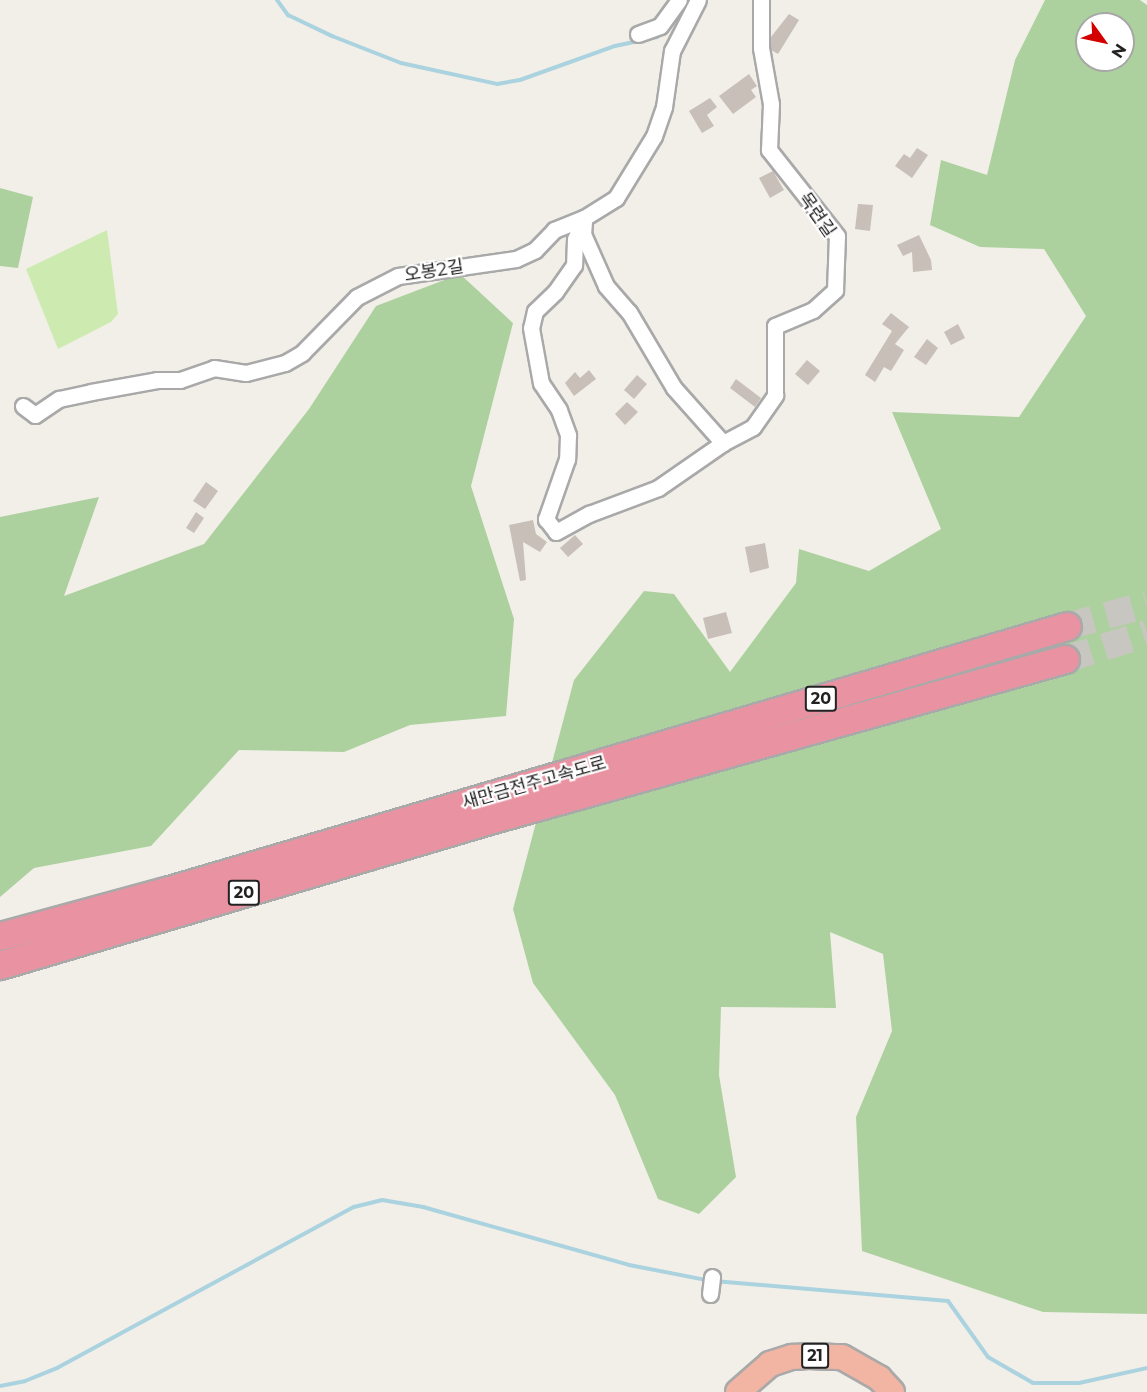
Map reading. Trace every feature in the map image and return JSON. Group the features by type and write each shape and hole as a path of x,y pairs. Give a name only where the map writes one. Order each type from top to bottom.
{"highway":[{"name":"새만금전주고속도로","path":"575,784 1067,626"},
{"name":"새만금전주고속도로","path":"0,936 575,784 1065,659"},
{"name":"새만금전주고속도로","path":"0,965 488,808"},
{"name":"21","path":"738,1392 770,1364 792,1357 809,1356 842,1357 879,1378 892,1392"},
{"path":"756,1392 766,1381 788,1372 811,1368 841,1372 877,1392"}],"street":[{"path":"638,34 660,26 679,0"},
{"name":"오봉2길","path":"23,406 35,415 59,399 91,392 157,380 180,380 214,369 246,373 285,363 302,353 357,297 398,276 516,259 535,250 554,230 584,218 616,198 654,136 664,107 672,51 698,0"},
{"name":"목련길","path":"584,218 575,239 574,265 555,292 535,311 531,328 541,383 559,410 568,435 567,459 546,519 556,532 589,514 658,488 723,443 753,427 775,395 775,326 813,310 835,290 837,236 769,150 771,104 761,48 761,0"},
{"path":"584,218 583,234 606,286 628,312 674,388 723,443"}],"green space":[{"path":"1045,0 1140,0 1147,5 1147,1314 1043,1312 862,1251 856,1117 892,1031 883,954 830,932 836,1008 721,1007 719,1075 736,1177 699,1214 658,1199 615,1095 533,983 513,909 574,680 644,591 674,594 730,672 796,583 799,549 869,571 941,529 892,412 1019,417 1086,316 1044,249 980,247 930,225 941,160 987,175 1015,60"},
{"path":"0,188 33,197 18,268 0,266"},
{"path":"107,230 118,314 111,322 58,349 26,269"},
{"path":"460,274 513,323 471,486 514,619 506,716 410,725 344,752 239,750 151,846 34,868 0,897 0,517 99,497 64,596 204,544 309,409 376,306"}],"building":[{"path":"789,14 799,20 778,54 771,50 771,37"},
{"path":"749,74 757,86 751,90 756,97 733,114 719,96"},
{"path":"710,98 717,107 707,115 714,126 702,133 689,111"},
{"path":"917,148 928,155 912,178 895,166 904,154 910,158"},
{"path":"773,171 784,190 770,198 759,178"},
{"path":"858,204 873,205 870,231 855,229"},
{"path":"919,235 931,260 932,270 913,272 912,252 903,256 897,245"},
{"path":"891,313 909,327 895,344 904,350 891,371 884,367 875,382 865,375 892,331 882,324"},
{"path":"958,324 965,338 951,345 944,332"},
{"path":"927,339 938,348 926,365 914,357"},
{"path":"807,360 820,371 808,385 795,374"},
{"path":"589,370 596,379 574,396 565,383 575,372 580,378"},
{"path":"637,375 647,384 634,399 624,390"},
{"path":"736,379 761,398 755,407 730,388"},
{"path":"627,402 638,412 625,425 615,414"},
{"path":"206,482 218,491 205,509 193,501"},
{"path":"196,512 204,518 194,533 186,528"},
{"path":"533,520 536,534 547,542 540,552 523,542 526,580 520,581 509,525"},
{"path":"575,535 583,544 568,557 560,548"},
{"path":"765,543 769,568 750,573 745,547"},
{"path":"726,612 732,633 708,639 703,618"}],"waterway":[{"path":"277,0 288,15 332,36 401,63 497,84 520,80 615,46 657,37 672,23 680,10"},
{"path":"0,1386 25,1381 57,1368 354,1207 382,1200 423,1207 629,1265 706,1280"},
{"path":"714,1281 948,1301 988,1357 1033,1383 1079,1383 1147,1368"}],"tunnel":[{"path":"1067,626 1147,604"},
{"path":"1065,659 1147,633"}]}
